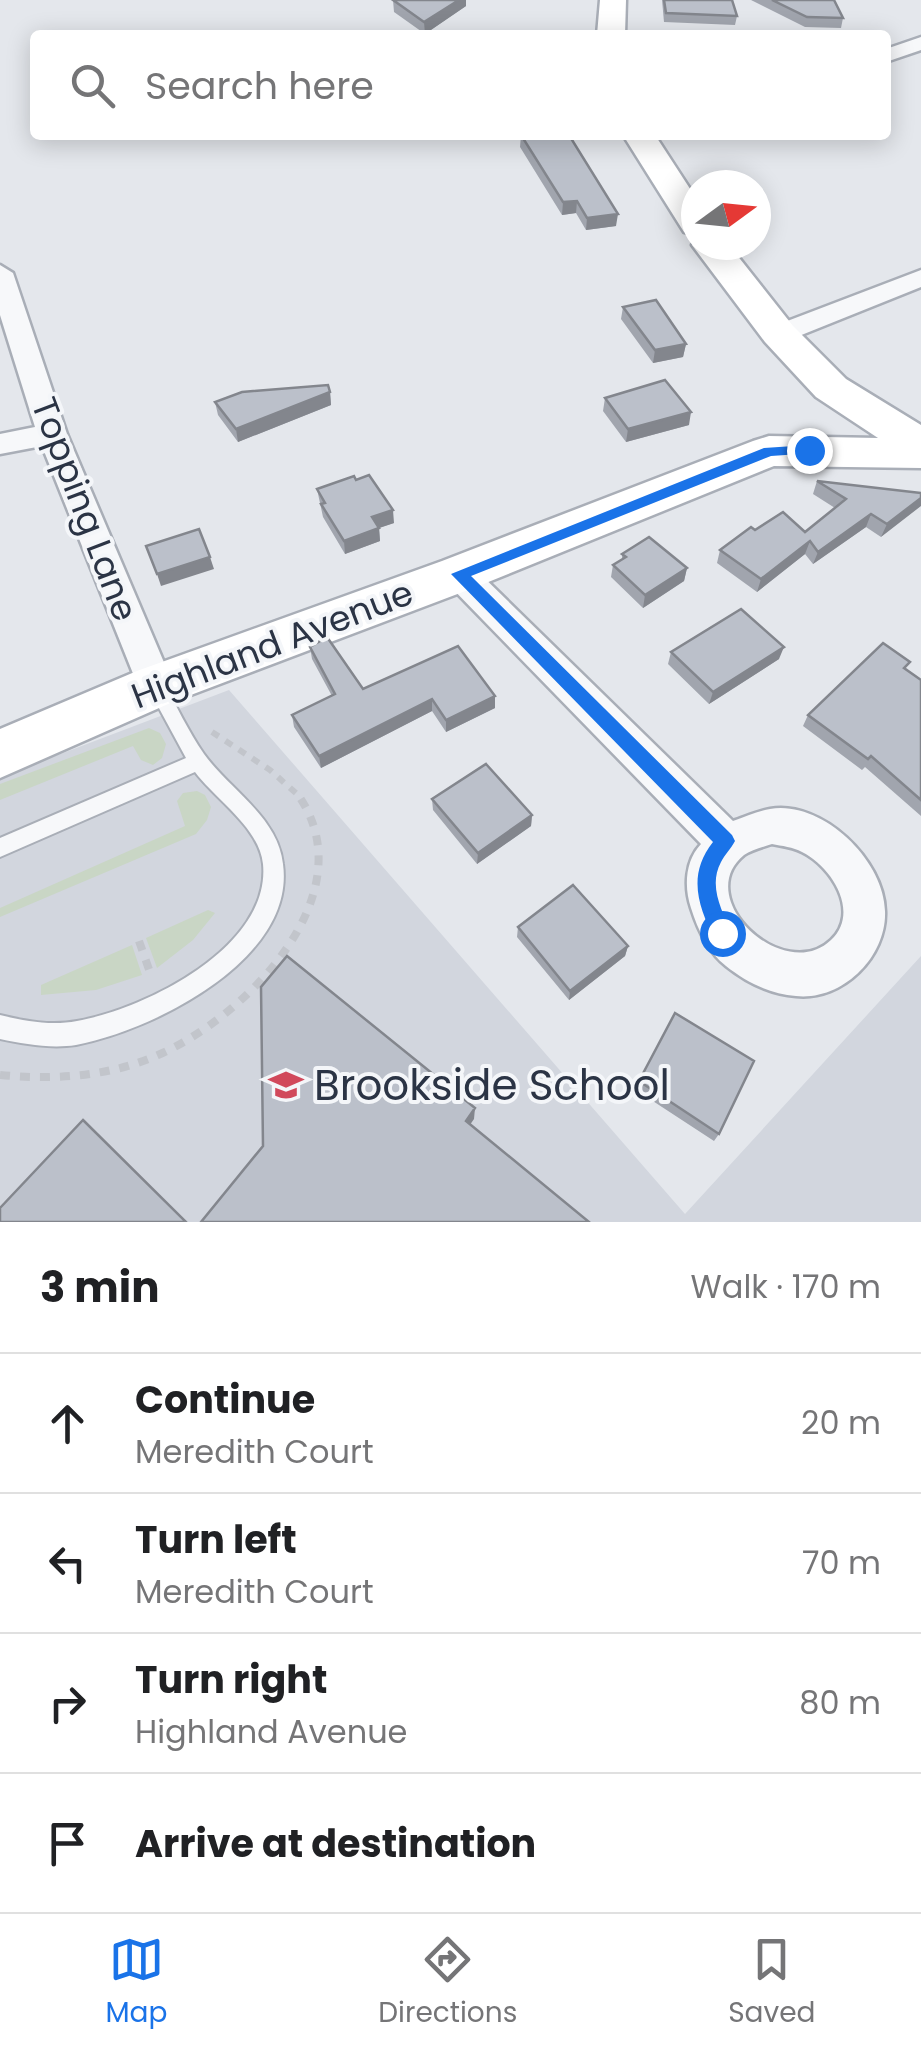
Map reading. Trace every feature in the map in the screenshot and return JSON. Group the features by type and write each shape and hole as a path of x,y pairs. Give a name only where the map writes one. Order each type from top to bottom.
{"street":[{"path":"611,30 613,0"},
{"path":"891,54 921,43"},
{"path":"641,140 681,201"},
{"path":"722,260 779,334 831,388 921,445"},
{"name":"Topping Lane","path":"0,274 52,434 156,686"},
{"path":"779,334 921,278"},
{"name":"Highland Avenue","path":"769,451 805,410 831,388"},
{"path":"0,444 52,434"},
{"name":"Highland Avenue","path":"0,754 156,686 459,574 769,451 921,453"},
{"path":"459,574 726,841"}],"lane":[{"path":"0,1027 26,1033 74,1034 124,1020 161,1004 215,970 252,936 270,905 276,878 265,837 199,762 156,686"},
{"path":"0,848 199,762"}],"shaded area":[{"name":"Brookside School","path":"229,690 685,1214 921,956 921,1222 0,1222 0,777"}],"green space":[{"path":"149,728 160,733 166,744 162,758 153,765 141,760 133,746 0,800 0,784"},
{"path":"197,791 205,795 211,807 196,834 0,917 0,908 185,826 177,801 183,793"},
{"path":"208,910 215,913 193,940 157,968 146,938"},
{"path":"132,945 142,975 96,990 41,995 41,985"}],"building":[{"path":"393,0 459,0 424,22"},
{"path":"664,0 732,0 737,16 666,13"},
{"path":"772,0 834,0 843,18 807,17"},
{"path":"524,140 572,140 618,214 587,218 577,201 563,202"},
{"path":"656,300 686,344 655,350 623,307"},
{"path":"665,380 691,412 628,429 605,398"},
{"path":"328,385 330,392 236,429 215,402 242,392"},
{"path":"369,475 393,510 372,517 379,528 344,541 321,504 325,503 317,489"},
{"path":"817,481 921,493 921,498 887,524 871,514 818,552 810,541 761,579 720,550 751,527 755,530 783,512 805,532 846,499"},
{"path":"199,529 210,557 157,574 146,546"},
{"path":"649,537 687,568 645,595 613,565 626,557 622,554"},
{"path":"741,609 784,647 713,692 671,652"},
{"path":"327,637 363,689 458,646 495,696 446,720 432,699 319,756 292,715 335,694 310,647"},
{"path":"883,643 910,662 904,668 921,680 921,800 871,756 868,759 808,715"},
{"path":"486,764 532,815 478,853 432,799"},
{"path":"573,885 628,946 570,991 518,927"},
{"path":"287,956 475,1108 466,1121 589,1222 201,1222 263,1146 261,987"},
{"path":"675,1013 754,1061 719,1134 639,1081"},
{"path":"83,1120 186,1222 0,1222 0,1208"}],"place":[{"name":"Brookside School","path":"286,1085"}],"route":[{"path":"722,933 709,908 706,882 711,859 726,841 459,574 769,451 809,450"}]}
